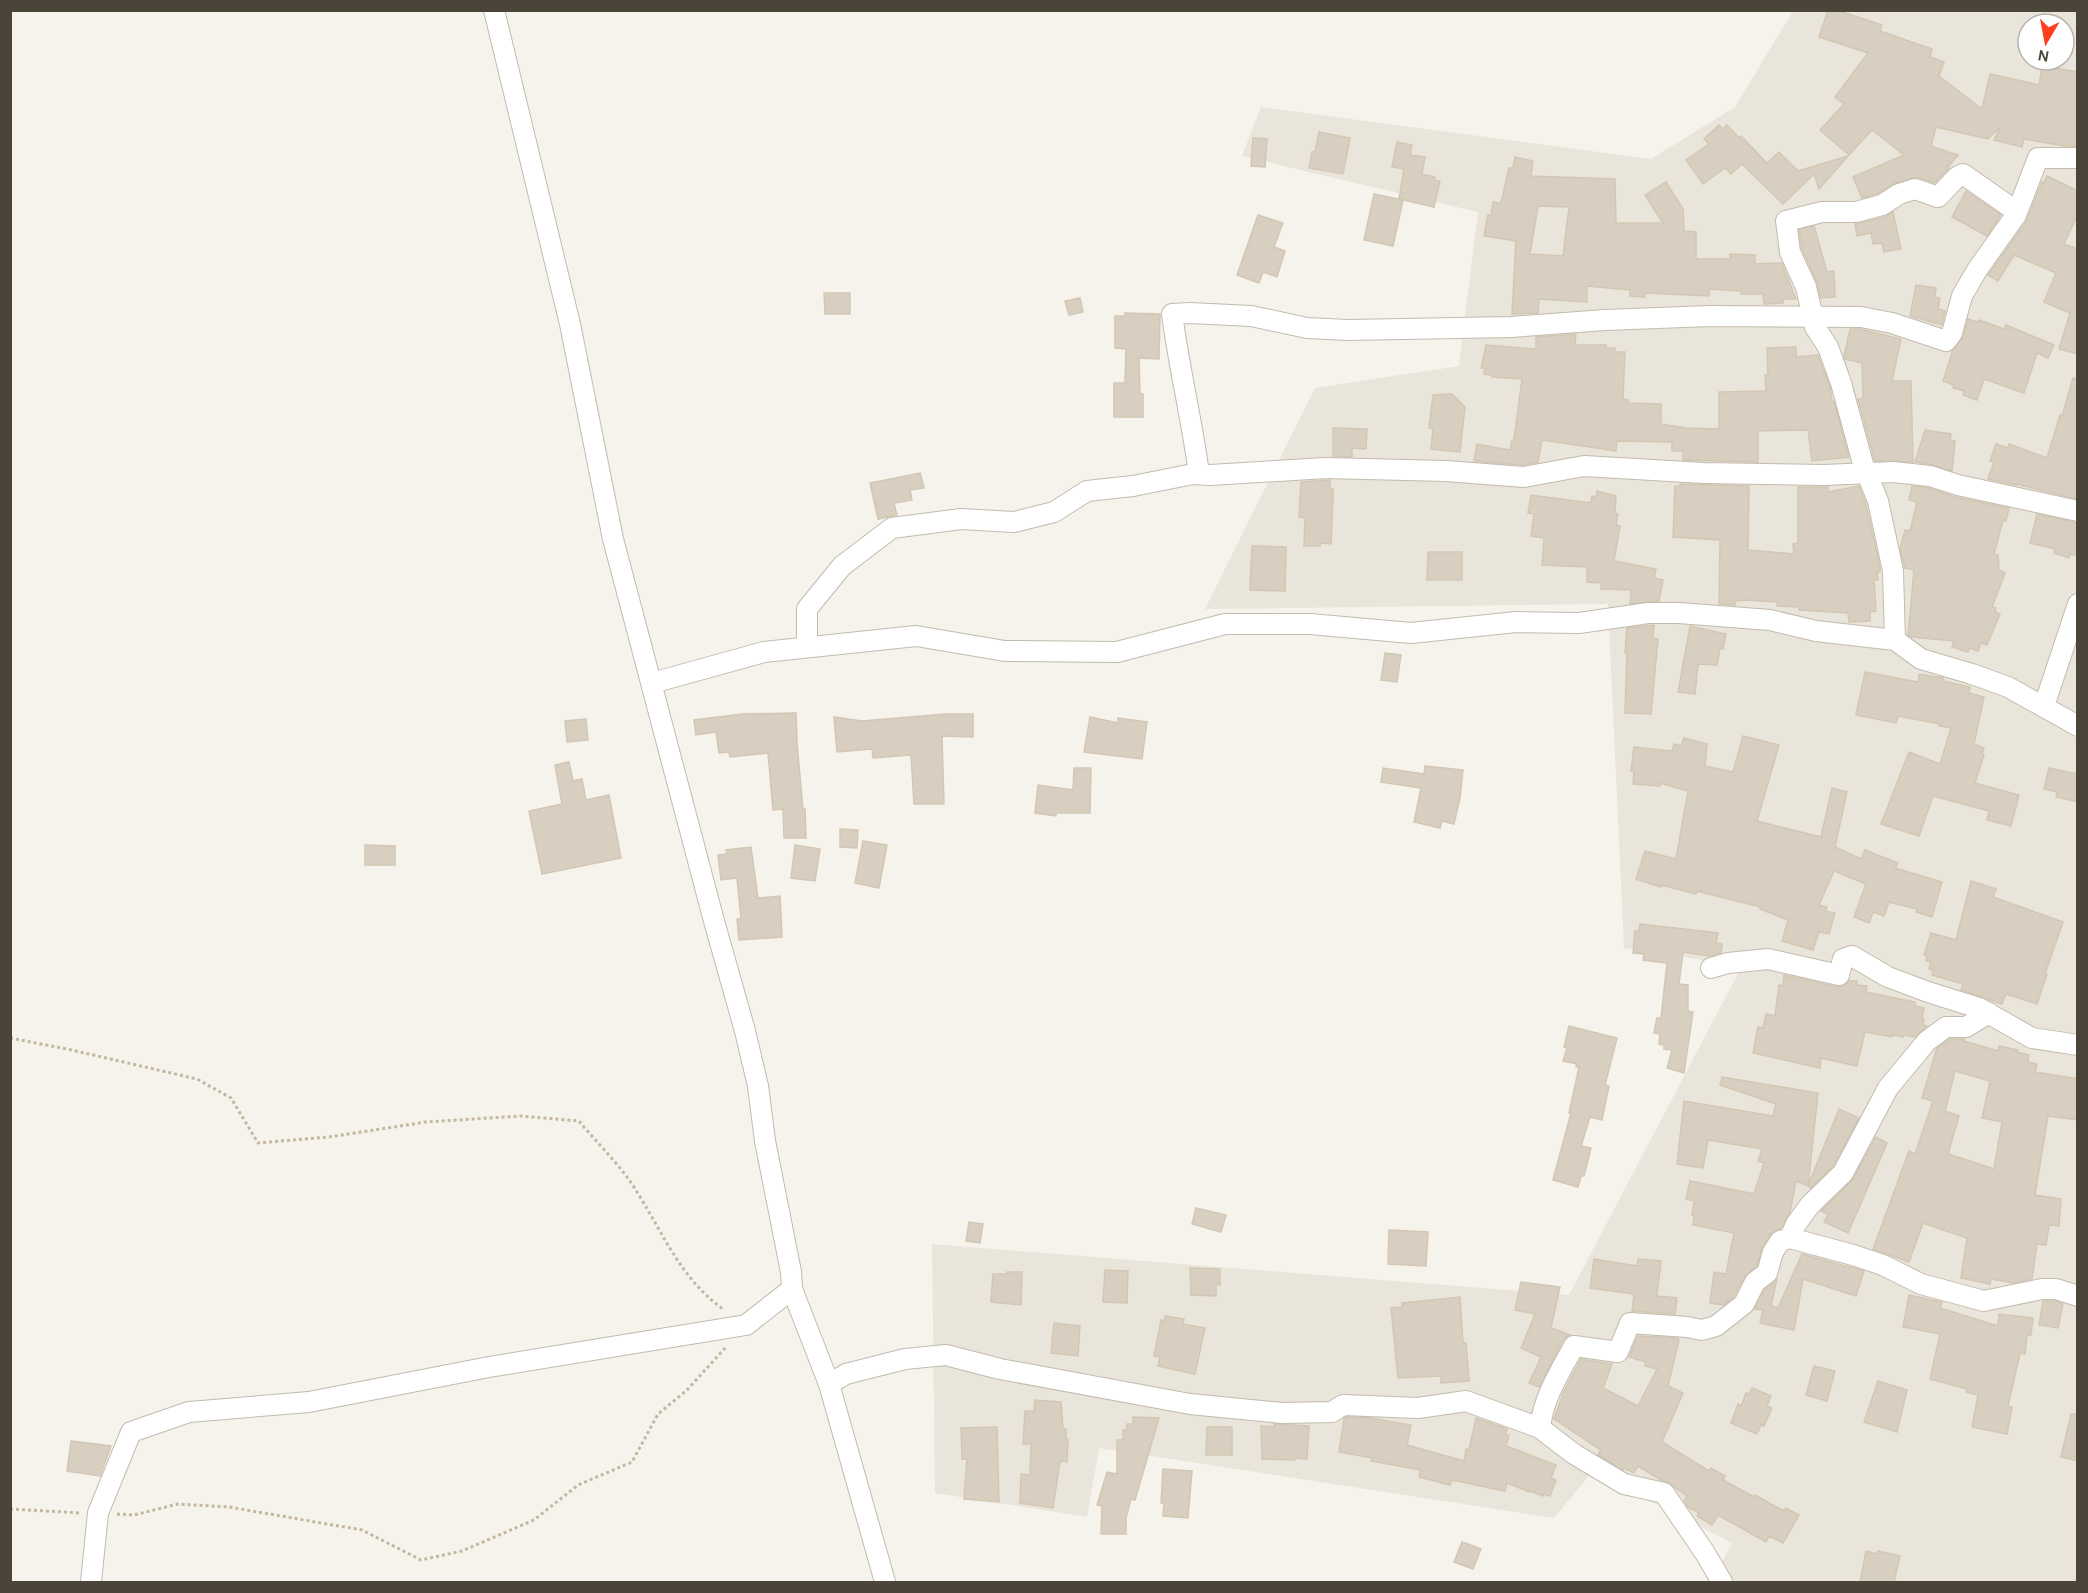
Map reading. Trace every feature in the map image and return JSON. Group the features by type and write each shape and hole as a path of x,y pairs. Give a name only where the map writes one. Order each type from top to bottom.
{"street":[{"path":"494,10 570,324 614,538 756,1075 765,1141 791,1272 792,1289 828,1384 885,1582"},
{"path":"1199,474 1172,314 1251,316 1307,328 1348,330 1511,327 1605,320 1710,316 1861,317 1893,323 1946,341 1952,333 1962,296 2016,215 2038,158 2078,158"},
{"path":"1895,640 1893,571 1878,501 1866,472 1842,383 1828,347 1815,327 1806,287 1790,252 1786,221 1822,212 1856,212 1882,205 1899,194 1915,189 1938,197 1957,177 1963,174 2013,209 2016,215"},
{"path":"807,647 807,609 842,566 892,528 961,519 1014,522 1054,512 1087,491 1133,486 1199,474 1326,468 1446,471 1524,477 1584,466 1704,473 1824,475 1893,472 1930,476 1959,485 2078,511"},
{"path":"2044,706 2078,604"},
{"path":"652,683 764,652 916,636 1005,651 1117,652 1226,624 1310,624 1411,633 1516,622 1579,623 1648,613 1679,613 1770,620 1816,631 1895,640 1921,659 2008,687 2078,726"},
{"path":"1711,968 1728,963 1768,959 1839,975 1843,959 1852,956 1888,977 1979,1008 2032,1038 2078,1045"},
{"path":"1790,1238 1796,1224 1810,1205 1843,1173 1888,1088 1928,1041 1946,1027 1966,1027 1989,1013"},
{"path":"1540,1428 1548,1397 1574,1346 1618,1352 1630,1323 1702,1330 1716,1326 1744,1304 1755,1282 1767,1273 1779,1241 1790,1238 1883,1265 1921,1284 1984,1301 2042,1289 2056,1289 2078,1296"},
{"path":"91,1582 98,1513 131,1432 189,1412 309,1402 489,1367 746,1325 792,1289"},
{"path":"828,1384 846,1374 905,1359 946,1355 1000,1369 1190,1404 1282,1413 1332,1412 1343,1405 1418,1408 1466,1401 1540,1428 1574,1454 1624,1484 1664,1493 1722,1582"}],"path":[{"path":"10,1038 197,1079 231,1098 258,1143 329,1137 426,1122 520,1116 579,1121 636,1190 675,1259 711,1300 746,1325 687,1390 658,1414 632,1462 578,1485 534,1520 462,1551 421,1560 362,1530 229,1506 178,1504 134,1515 10,1509"}],"shaded area":[{"path":"1793,11 2077,11 2077,1582 1712,1582 1732,1543 1593,1471 1554,1518 1099,1448 1087,1517 935,1493 932,1244 1569,1295 1742,966 1624,948 1608,604 1205,609 1315,388 1459,366 1478,212 1242,156 1261,107 1651,159 1735,107"}],"building":[{"path":"1828,10 1836,10 1882,25 1880,31 1932,49 1930,57 1944,62 1939,76 1982,109 1990,74 2039,85 2041,72 2078,72 2078,146 2024,139 2022,147 1994,140 2001,126 1988,139 1936,127 1931,146 1958,155 1935,183 1911,178 1893,184 1877,194 1862,198 1853,177 1904,155 1872,130 1849,155 1820,130 1844,104 1835,97 1868,53 1819,37"},
{"path":"1719,125 1723,129 1727,125 1739,138 1741,136 1767,163 1779,152 1798,171 1848,156 1819,189 1814,174 1783,204 1742,164 1731,174 1725,168 1703,184 1686,160 1709,144 1704,139"},
{"path":"1319,132 1350,138 1343,174 1309,168"},
{"path":"1253,138 1267,139 1265,167 1251,166"},
{"path":"1397,142 1412,145 1410,155 1425,157 1422,174 1435,177 1434,180 1440,181 1434,207 1399,199 1404,169 1392,167"},
{"path":"1515,157 1533,161 1531,176 1615,179 1616,223 1663,223 1645,195 1666,182 1683,209 1684,231 1696,232 1696,259 1730,259 1730,254 1755,255 1755,264 1782,263 1796,299 1783,299 1783,303 1764,304 1763,294 1741,294 1741,291 1709,289 1709,296 1645,293 1645,297 1630,296 1630,290 1587,286 1587,302 1539,299 1538,313 1512,314 1516,241 1484,236 1493,202 1501,203 1509,168 1513,168","holes":["1538,206 1569,207 1563,256 1530,254"]},
{"path":"2047,176 2078,191 2078,214 2064,244 2078,249 2078,354 2059,349 2070,313 2044,302 2056,273 2014,255 1998,281 1988,275 2026,222 2042,182 2044,183"},
{"path":"1966,191 2001,215 1987,236 1952,217"},
{"path":"1374,194 1403,200 1393,246 1364,240"},
{"path":"1893,212 1901,249 1884,252 1882,243 1873,244 1871,233 1857,236 1855,224 1885,217"},
{"path":"1258,215 1283,223 1274,247 1285,251 1277,277 1263,272 1259,283 1237,275"},
{"path":"1814,226 1827,272 1834,271 1835,297 1821,298 1817,282 1802,249 1799,230"},
{"path":"1916,285 1936,288 1935,297 1940,298 1938,309 1945,311 1942,325 1910,316"},
{"path":"824,293 850,293 850,314 825,314"},
{"path":"1080,298 1083,312 1069,315 1065,301"},
{"path":"1125,313 1160,314 1159,359 1139,358 1143,417 1114,417 1114,383 1125,383 1126,349 1115,348 1115,316 1125,316"},
{"path":"1968,319 1978,322 1979,320 2004,329 2006,325 2054,345 2048,358 2037,353 2024,393 1984,379 1977,400 1963,395 1964,391 1953,388 1954,385 1943,381 1953,350 1963,337"},
{"path":"1850,329 1860,329 1901,339 1892,381 1911,381 1913,462 1875,461 1858,399 1863,398 1862,363 1845,359 1844,356"},
{"path":"1576,334 1575,345 1606,345 1606,348 1615,348 1615,352 1625,352 1623,399 1628,400 1628,403 1661,404 1661,424 1686,428 1719,429 1719,392 1766,391 1767,348 1796,347 1796,357 1818,355 1830,387 1832,402 1834,401 1849,457 1812,461 1808,430 1758,431 1758,462 1683,460 1683,451 1672,451 1672,442 1617,441 1616,451 1542,440 1538,462 1523,465 1474,461 1477,444 1510,450 1514,439 1522,379 1492,377 1492,375 1484,374 1485,368 1481,368 1486,345 1536,349 1536,337"},
{"path":"2073,378 2078,379 2078,499 1988,479 1994,462 1990,461 1996,444 2008,448 2009,444 2047,458"},
{"path":"1452,394 1465,407 1460,452 1431,449 1433,429 1429,428 1433,395"},
{"path":"1333,428 1367,429 1366,449 1352,448 1352,457 1333,456"},
{"path":"1925,430 1951,434 1950,440 1955,441 1952,471 1915,462"},
{"path":"920,473 924,488 910,490 912,500 894,503 897,515 878,519 870,483"},
{"path":"1330,480 1330,489 1333,489 1331,544 1320,543 1320,546 1304,546 1305,518 1299,517 1301,482"},
{"path":"1680,484 1749,486 1748,550 1794,554 1793,544 1798,543 1798,487 1828,487 1828,492 1859,486 1866,505 1880,566 1880,572 1877,572 1878,580 1874,580 1876,611 1870,612 1870,621 1849,622 1848,613 1799,610 1799,607 1777,606 1777,602 1746,600 1736,601 1735,605 1719,604 1720,540 1673,537 1675,486 1680,486"},
{"path":"1912,486 2009,508 2006,521 2003,520 1994,554 1998,555 1999,570 2005,573 1992,607 1996,608 1995,612 2000,614 1987,645 1981,643 1978,651 1969,648 1968,652 1952,647 1954,641 1908,635 1914,570 1905,568 1900,549 1905,530 1910,531 1917,502 1909,500"},
{"path":"1597,491 1616,496 1615,513 1618,514 1616,525 1620,526 1614,561 1656,569 1654,578 1663,580 1659,601 1630,604 1631,590 1601,589 1601,583 1587,582 1587,567 1542,565 1544,538 1531,536 1534,514 1528,513 1531,495 1591,503 1592,496 1596,497"},
{"path":"2037,514 2078,523 2078,556 2070,554 2069,558 2054,553 2055,549 2030,543"},
{"path":"1252,546 1286,547 1285,591 1250,590"},
{"path":"1428,552 1462,552 1462,580 1427,580"},
{"path":"1654,625 1653,638 1658,639 1651,714 1625,713 1627,628"},
{"path":"1690,626 1726,634 1723,649 1720,648 1717,665 1698,664 1695,694 1678,692"},
{"path":"1385,653 1401,655 1397,682 1381,680"},
{"path":"1865,672 1918,682 1919,674 1943,678 1943,681 1970,687 1969,693 1984,697 1974,744 1984,748 1982,754 1984,755 1975,783 2019,795 2011,826 1987,820 1989,811 1933,796 1919,836 1881,824 1909,752 1940,764 1951,728 1898,716 1896,723 1856,715"},
{"path":"796,713 806,838 784,838 783,809 773,810 768,753 730,757 729,752 719,753 716,732 696,735 694,720 743,714"},
{"path":"973,714 973,737 942,736 944,804 914,804 911,755 873,758 872,749 837,752 834,717 862,721"},
{"path":"1090,717 1118,723 1118,718 1147,722 1142,759 1084,752"},
{"path":"586,719 588,740 567,742 565,721"},
{"path":"1743,736 1779,745 1757,821 1821,837 1832,788 1847,792 1835,847 1861,859 1865,850 1898,863 1895,868 1942,882 1932,917 1916,912 1917,909 1889,902 1884,916 1873,912 1869,923 1854,917 1866,884 1834,871 1819,905 1827,907 1825,911 1835,913 1829,934 1819,932 1813,950 1782,941 1788,920 1760,909 1760,907 1697,891 1696,894 1662,885 1661,887 1636,879 1645,851 1676,859 1688,791 1660,783 1660,786 1633,784 1634,772 1631,771 1634,747 1672,751 1674,744 1681,746 1684,738 1707,744 1705,766 1733,772"},
{"path":"569,762 573,781 582,779 586,800 609,795 621,858 542,874 529,811 562,804 555,765"},
{"path":"1425,766 1463,770 1454,824 1442,821 1440,828 1414,822 1421,788 1381,782 1383,768 1424,774"},
{"path":"1074,768 1091,768 1090,813 1056,813 1056,816 1035,813 1038,785 1073,790"},
{"path":"2049,768 2078,774 2078,802 2056,797 2057,792 2044,789"},
{"path":"840,829 858,830 857,848 840,847"},
{"path":"863,841 887,845 879,888 855,883"},
{"path":"365,845 395,846 395,865 365,865"},
{"path":"795,845 820,849 815,881 791,878"},
{"path":"751,847 758,898 780,896 782,937 739,940 737,919 741,919 737,878 721,880 718,855 727,854 726,850"},
{"path":"1971,881 1996,889 1993,897 2063,922 2037,1004 2006,994 2002,1004 1961,990 1963,984 1932,975 1933,970 1929,969 1931,962 1926,961 1927,956 1924,955 1931,933 1956,940"},
{"path":"1640,924 1718,933 1716,943 1722,944 1721,953 1709,956 1683,952 1679,984 1688,985 1688,1011 1693,1012 1684,1073 1667,1068 1672,1050 1664,1049 1664,1045 1659,1044 1660,1034 1654,1033 1657,1018 1661,1018 1667,963 1643,960 1644,954 1633,953 1635,931 1639,931"},
{"path":"1784,975 1837,987 1849,981 1857,981 1857,985 1867,986 1866,992 1915,1002 1915,1006 1924,1008 1923,1025 1927,1026 1915,1037 1893,1035 1892,1037 1865,1032 1857,1066 1821,1058 1820,1068 1753,1053 1758,1027 1763,1028 1766,1014 1775,1016 1779,985 1783,986"},
{"path":"1569,1026 1617,1038 1605,1085 1609,1086 1602,1120 1590,1117 1581,1146 1591,1148 1584,1176 1581,1176 1578,1187 1553,1180 1571,1113 1569,1113 1579,1067 1576,1067 1577,1064 1563,1061"},
{"path":"1950,1039 1964,1039 1964,1041 1998,1051 1999,1046 2018,1050 2017,1052 2029,1055 2028,1062 2037,1064 2035,1072 2078,1079 2078,1120 2048,1116 2035,1195 2061,1199 2059,1226 2049,1225 2046,1245 2037,1244 2032,1279 2014,1283 1991,1279 1990,1284 1961,1278 1967,1238 1923,1223 1909,1262 1873,1249 1909,1151 1915,1154 1933,1101 1922,1098 1937,1048","holes":["1955,1071 1990,1081 1982,1118 2002,1122 1994,1169 1948,1154 1959,1116 1945,1111"]},
{"path":"1722,1077 1818,1093 1808,1186 1796,1181 1790,1212 1781,1228 1770,1235 1762,1248 1757,1266 1745,1276 1734,1296 1724,1305 1710,1303 1714,1272 1726,1274 1734,1233 1693,1225 1694,1201 1686,1199 1690,1181 1754,1194 1764,1163 1758,1161 1762,1149 1708,1140 1703,1168 1677,1164 1684,1101 1773,1116 1776,1104 1720,1085"},
{"path":"1839,1109 1859,1118 1833,1166 1811,1188 1808,1186"},
{"path":"1876,1137 1887,1143 1848,1233 1824,1222 1828,1214 1821,1211 1853,1179"},
{"path":"1196,1208 1226,1215 1221,1232 1192,1224"},
{"path":"969,1222 983,1224 980,1243 966,1241"},
{"path":"1389,1230 1428,1232 1426,1266 1388,1264"},
{"path":"1802,1254 1864,1271 1856,1296 1803,1279 1794,1330 1760,1323 1763,1310 1755,1309 1764,1290 1777,1279 1771,1306 1778,1308"},
{"path":"1594,1259 1637,1266 1638,1259 1661,1261 1657,1296 1677,1298 1675,1314 1632,1311 1634,1294 1590,1288"},
{"path":"1190,1268 1220,1269 1220,1285 1216,1284 1216,1296 1191,1295"},
{"path":"1105,1270 1128,1271 1127,1303 1103,1302"},
{"path":"1007,1272 1022,1272 1021,1305 991,1302 993,1274 1007,1274"},
{"path":"1521,1282 1560,1287 1551,1328 1570,1335 1563,1340 1539,1387 1529,1383 1541,1357 1521,1348 1535,1314 1515,1310"},
{"path":"1909,1295 1942,1302 1940,1308 1998,1326 1999,1314 2033,1318 2031,1335 2027,1335 2025,1354 2020,1353 2008,1406 2012,1407 2007,1434 1972,1427 1978,1395 1966,1392 1967,1389 1930,1379 1940,1334 1903,1327"},
{"path":"1460,1297 1463,1343 1466,1343 1469,1381 1441,1383 1441,1376 1398,1378 1391,1308 1402,1307 1402,1303"},
{"path":"2043,1301 2063,1304 2058,1328 2039,1325"},
{"path":"1165,1316 1184,1319 1183,1324 1205,1328 1195,1374 1158,1366 1160,1357 1154,1356 1161,1320 1164,1321"},
{"path":"1054,1323 1080,1326 1078,1356 1051,1353"},
{"path":"1638,1336 1678,1338 1679,1340 1668,1386 1683,1393 1662,1442 1709,1471 1711,1468 1725,1476 1723,1480 1754,1497 1755,1495 1784,1511 1786,1508 1799,1515 1783,1543 1769,1536 1766,1542 1718,1515 1712,1525 1697,1516 1699,1513 1688,1507 1684,1501 1687,1496 1667,1482 1638,1466 1634,1473 1624,1468 1623,1470 1598,1455 1601,1450 1554,1419 1564,1391 1581,1359 1612,1364 1603,1388 1638,1406 1657,1369 1645,1366 1646,1362 1629,1357"},
{"path":"1814,1366 1835,1371 1827,1401 1806,1395"},
{"path":"1878,1381 1907,1390 1897,1432 1864,1422"},
{"path":"1752,1388 1771,1396 1767,1406 1772,1408 1764,1426 1761,1425 1757,1434 1731,1423 1738,1404 1741,1406 1746,1393 1749,1394"},
{"path":"1035,1400 1061,1402 1063,1429 1066,1429 1066,1439 1068,1439 1067,1462 1060,1461 1053,1508 1020,1503 1021,1474 1030,1475 1031,1444 1023,1444 1025,1411 1034,1411"},
{"path":"2071,1414 2078,1414 2078,1461 2061,1457"},
{"path":"1133,1417 1159,1418 1135,1500 1131,1499 1126,1518 1126,1534 1101,1534 1102,1506 1097,1505 1107,1472 1117,1474 1117,1440 1123,1440 1123,1430 1127,1430 1127,1424 1133,1424"},
{"path":"1346,1417 1371,1418 1411,1425 1407,1445 1464,1461 1466,1449 1469,1450 1476,1418 1507,1429 1505,1434 1509,1435 1506,1446 1556,1465 1551,1478 1556,1480 1550,1496 1544,1494 1543,1496 1507,1483 1505,1491 1452,1480 1450,1485 1419,1477 1421,1470 1371,1461 1372,1458 1339,1452"},
{"path":"1274,1424 1309,1426 1307,1459 1262,1459 1261,1426 1274,1427"},
{"path":"997,1427 999,1502 964,1499 967,1459 962,1459 961,1428"},
{"path":"1207,1427 1232,1427 1232,1455 1206,1455"},
{"path":"71,1441 111,1446 100,1476 67,1471"},
{"path":"1163,1469 1192,1471 1188,1518 1163,1516 1164,1503 1161,1503"},
{"path":"1462,1542 1481,1549 1473,1569 1454,1562"},
{"path":"1866,1551 1900,1556 1894,1582 1860,1582"}]}
